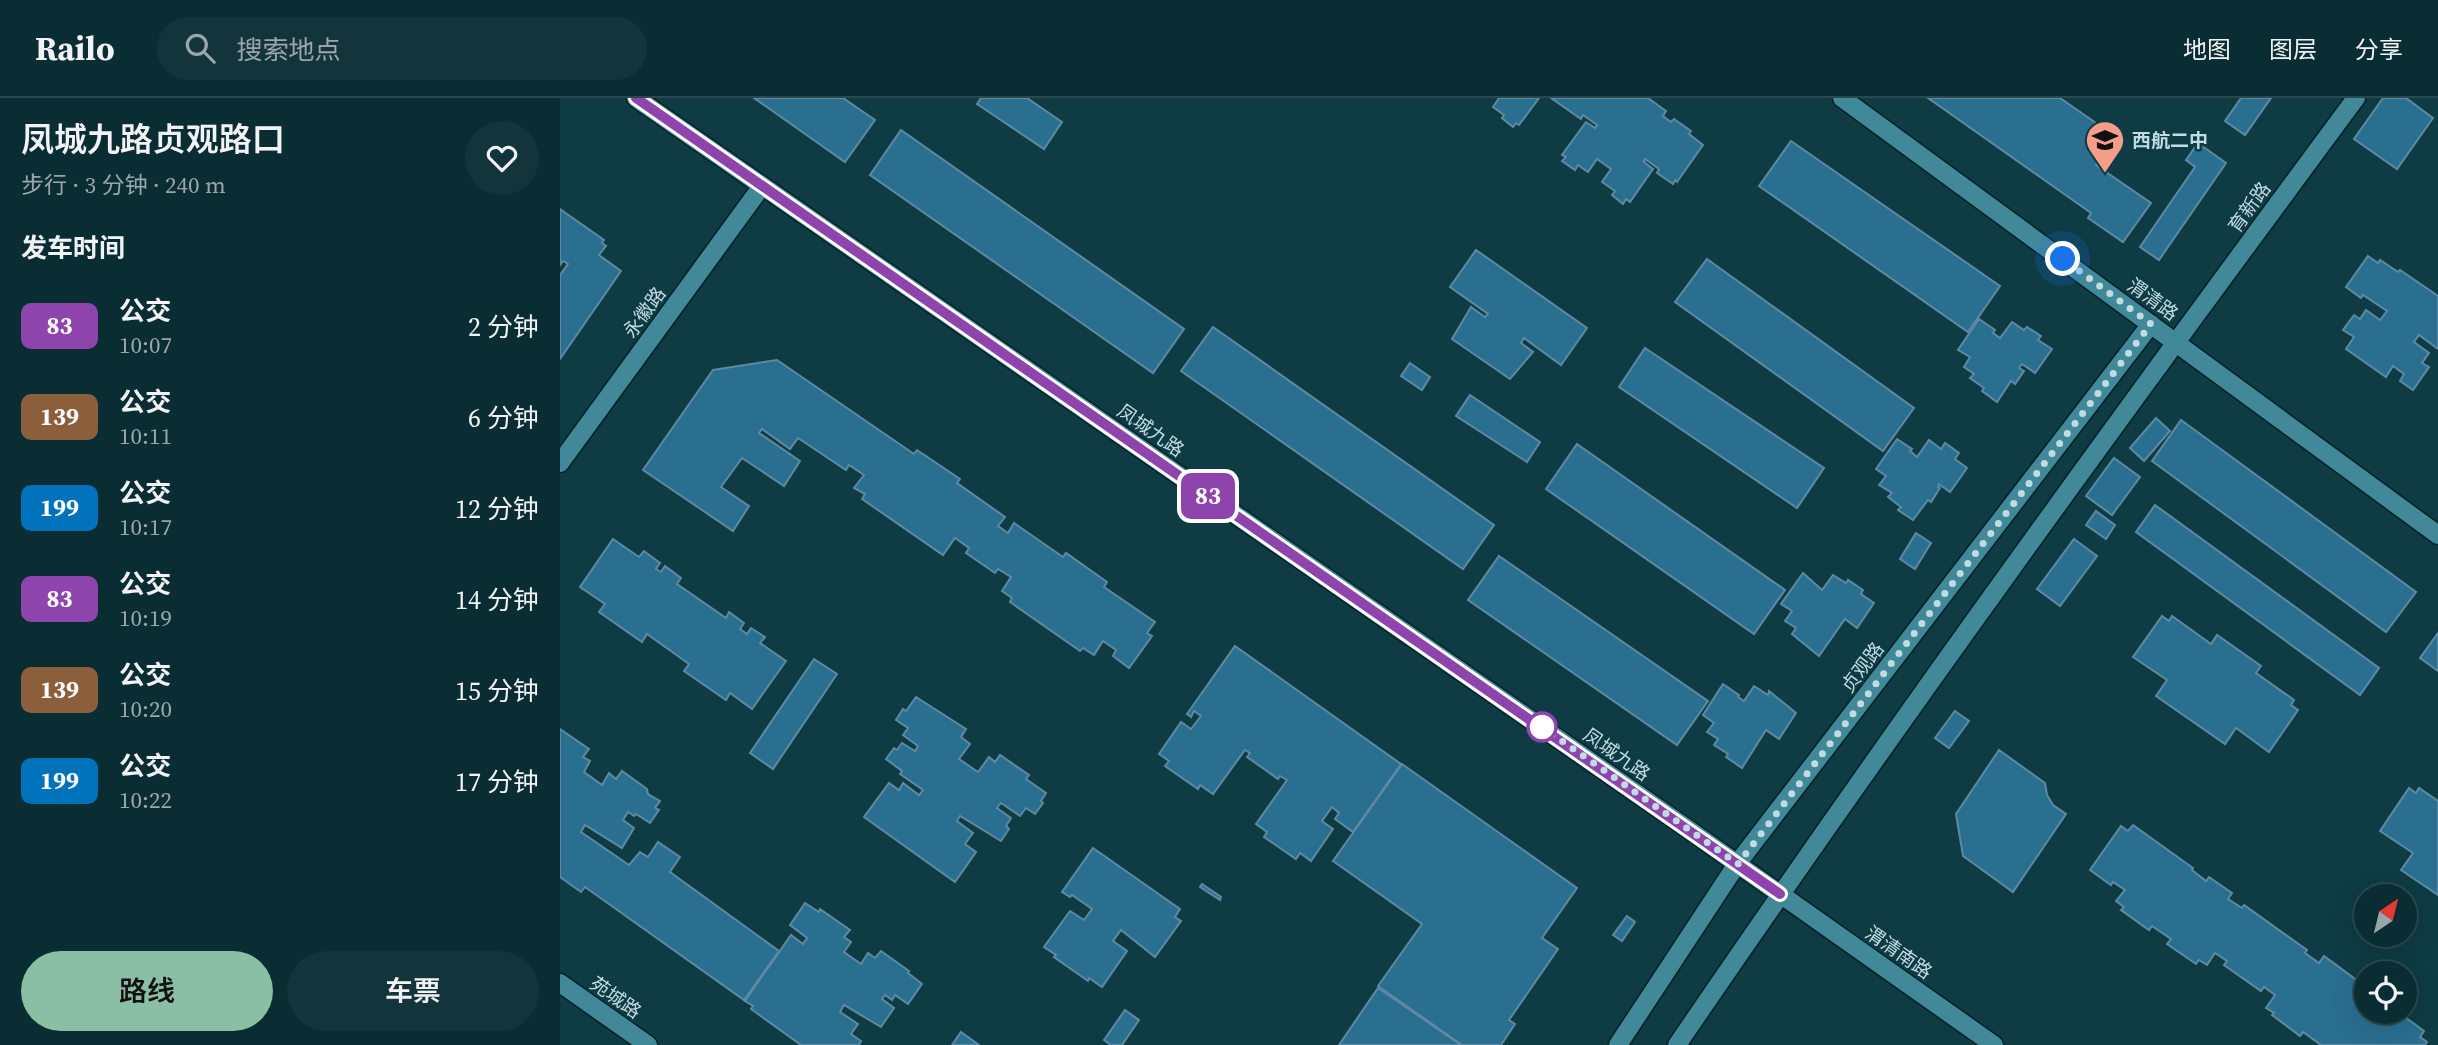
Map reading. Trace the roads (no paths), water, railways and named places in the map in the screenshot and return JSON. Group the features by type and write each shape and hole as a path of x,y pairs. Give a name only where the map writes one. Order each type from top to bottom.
{"street":[{"name":"凤城九路","path":"636,98 1780,894"},
{"name":"渭清路","path":"1842,98 2438,535"},
{"name":"育新路","path":"2175,342 2356,98"},
{"name":"永徽路","path":"560,463 762,186"},
{"name":"贞观路","path":"1618,1045 1738,864 2151,324"},
{"path":"1676,1045 1780,894 2175,342"},
{"name":"渭清南路","path":"1780,894 1994,1045"},
{"name":"苑城路","path":"560,983 648,1045"}],"place":[{"name":"西航二中","path":"2105,174"}]}
